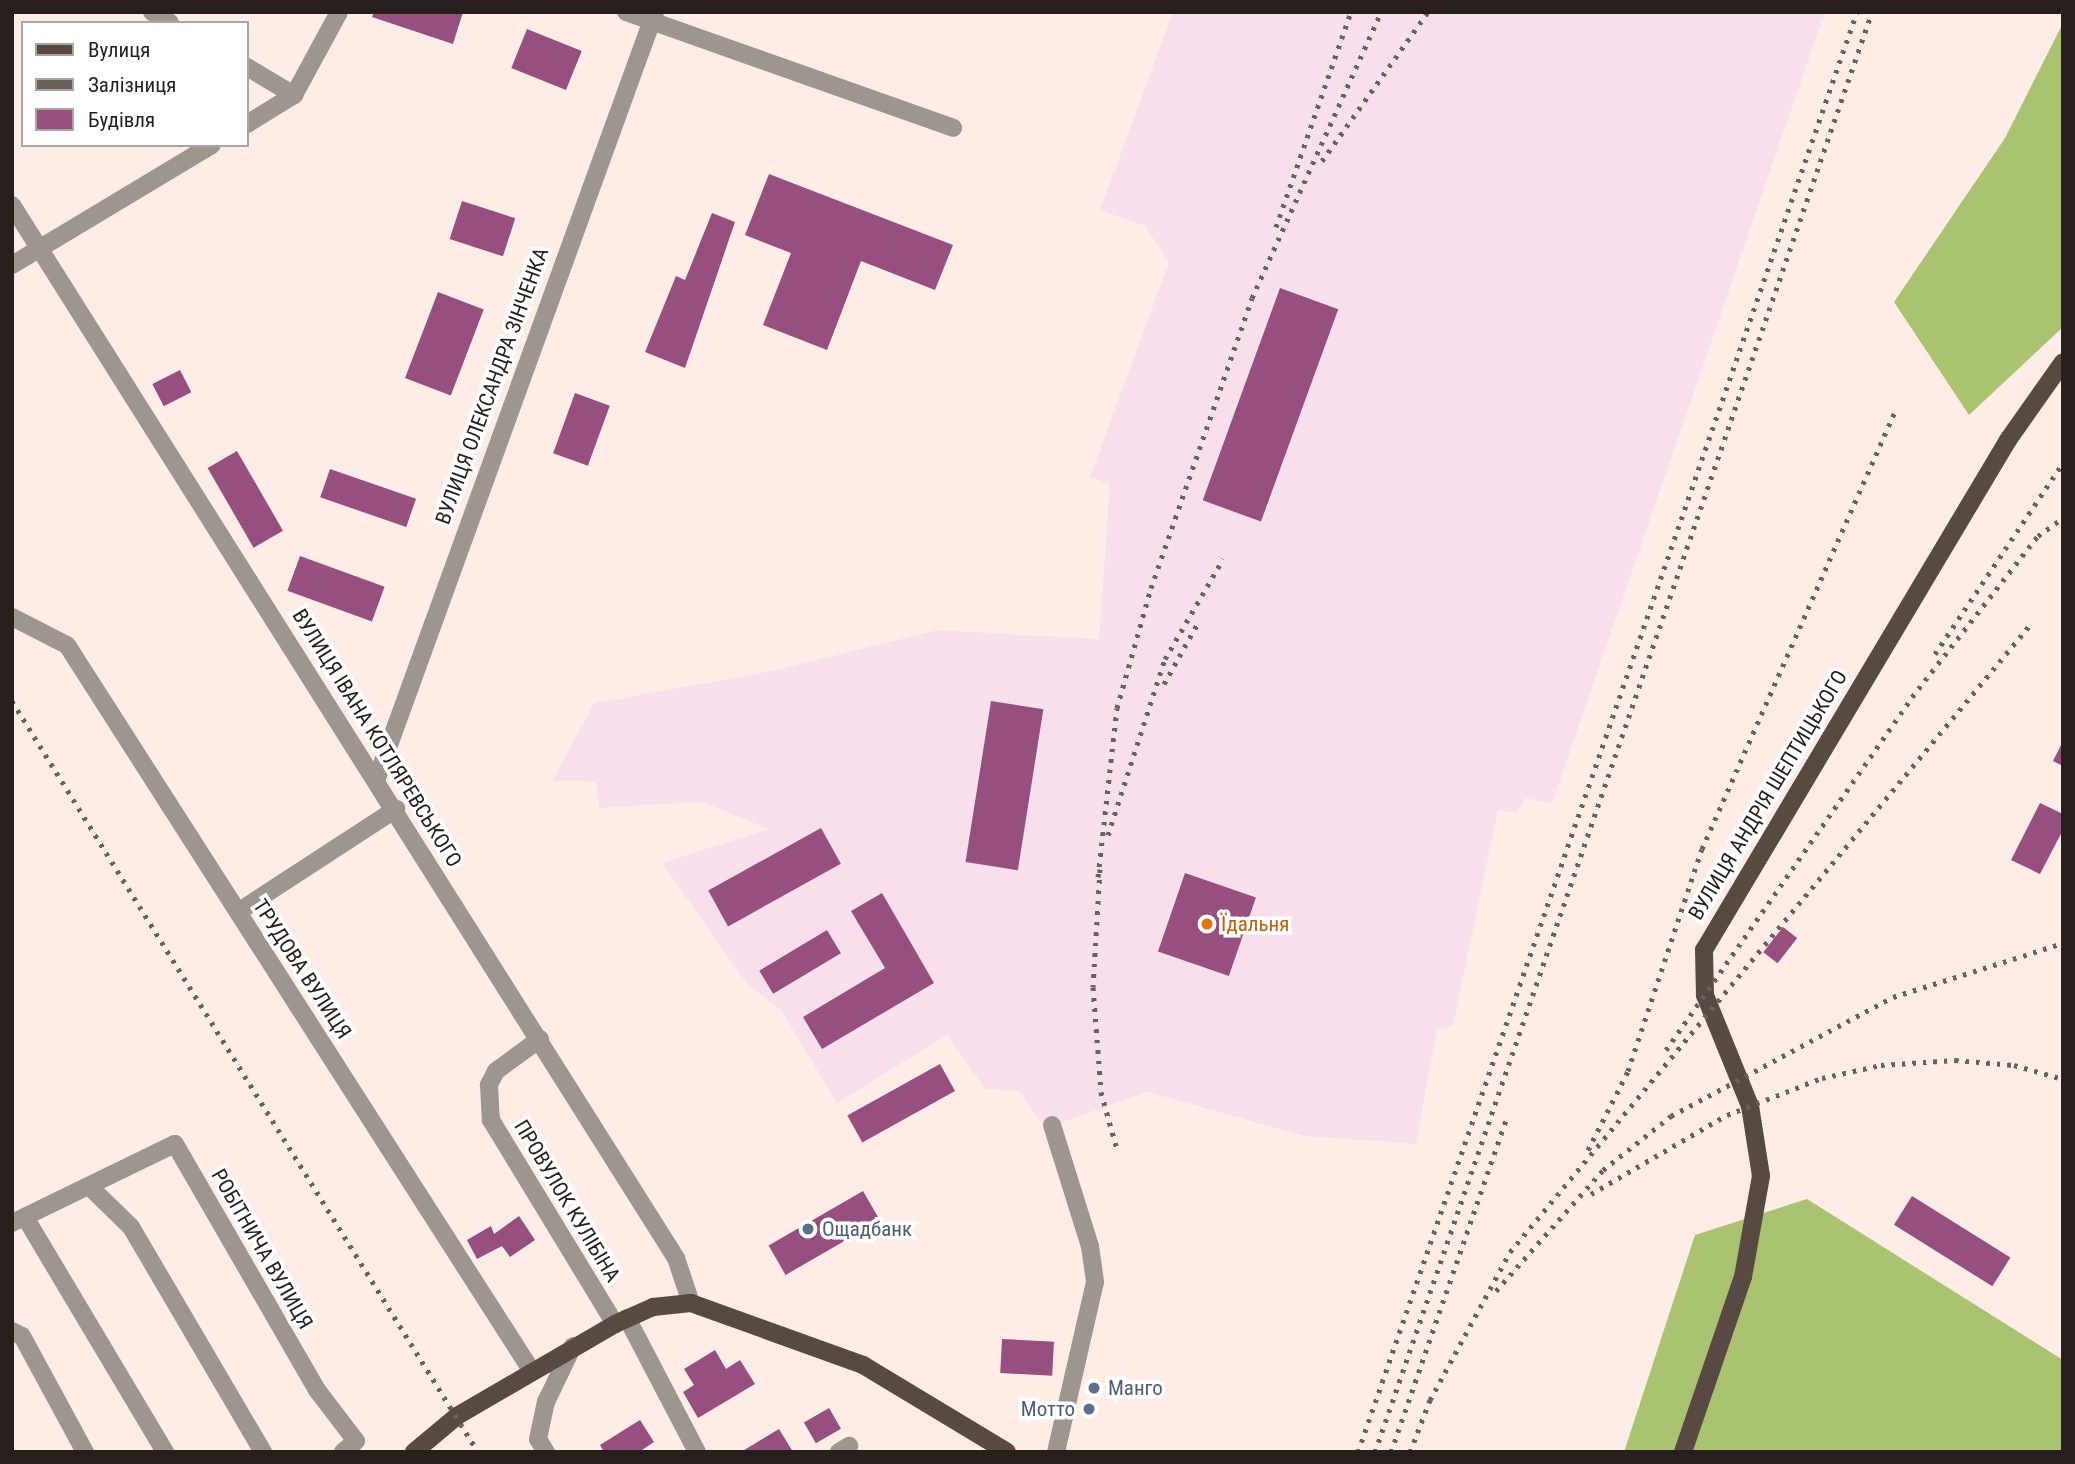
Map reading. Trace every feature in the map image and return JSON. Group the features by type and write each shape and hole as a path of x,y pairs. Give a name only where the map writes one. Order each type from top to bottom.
{"main road":[{"name":"ВУЛИЦЯ АНДРІЯ ШЕПТИЦЬКОГО","path":"1683,1452 1743,1276 1761,1176 1750,1106 1705,995 1704,950 2008,440 2063,362"},
{"path":"414,1452 531,1370 573,1346 621,1321 691,1303 863,1366 1007,1452"}],"street":[{"path":"248,123 294,95 339,12"},
{"path":"626,12 654,17 953,128"},
{"name":"ВУЛИЦЯ ОЛЕКСАНДРА ЗІНЧЕНКА","path":"377,778 654,17"},
{"path":"248,68 294,95"},
{"path":"12,265 41,251 209,147"},
{"name":"ВУЛИЦЯ ІВАНА КОТЛЯРЕВСЬКОГО","path":"12,205 377,778 676,1258 691,1303"},
{"name":"ТРУДОВА ВУЛИЦЯ","path":"12,617 67,645 531,1370"},
{"path":"239,912 396,809"},
{"name":"ПРОВУЛОК КУЛІБІНА","path":"540,1039 496,1070 489,1085 491,1120 621,1321"},
{"path":"1052,1125 1090,1245 1095,1282 1056,1452"},
{"name":"РОБІТНИЧА ВУЛИЦЯ","path":"165,1452 19,1220 175,1144 317,1390 356,1441 343,1452"},
{"path":"89,1186 131,1227 263,1452"},
{"path":"621,1321 697,1452"},
{"path":"12,1331 22,1336 85,1452"},
{"path":"546,1452 538,1439 546,1402 573,1346"}],"shaded area":[{"path":"1173,12 1825,12 1552,804 1526,798 1516,813 1498,810 1453,1026 1437,1029 1416,1144 1304,1136 1148,1092 1045,1128 1019,1091 985,1089 947,1035 837,1103 781,1010 747,984 662,863 769,829 702,802 599,808 596,782 552,781 594,703 772,671 937,630 1099,639 1110,484 1090,477 1169,262 1145,226 1100,210"}],"green space":[{"path":"2063,23 2063,327 1969,415 1894,302 2005,138"},
{"path":"1807,1199 2063,1360 2063,1452 1624,1452 1695,1235"}],"building":[{"path":"374,12 463,12 453,44 372,17"},
{"path":"527,29 582,51 566,90 511,68"},
{"path":"769,174 953,245 935,290 861,261 827,350 763,325 791,253 745,235"},
{"path":"462,201 515,218 503,256 450,239"},
{"path":"712,213 735,222 685,368 645,352 676,276 685,280"},
{"path":"1280,288 1338,309 1261,522 1203,500"},
{"path":"438,292 484,310 451,395 405,378"},
{"path":"180,370 191,392 164,406 152,384"},
{"path":"575,393 610,406 588,466 553,453"},
{"path":"237,451 283,531 254,548 208,468"},
{"path":"330,469 416,499 406,527 320,497"},
{"path":"300,556 385,587 372,622 287,591"},
{"path":"991,701 1043,709 1018,870 966,862"},
{"path":"2063,741 2063,766 2053,761"},
{"path":"2040,803 2063,814 2063,830 2040,874 2011,860"},
{"path":"821,828 841,864 728,926 708,891"},
{"name":"Їдальня","path":"1185,873 1256,897 1229,976 1158,951"},
{"path":"882,893 934,983 822,1049 803,1017 885,968 851,911"},
{"path":"1783,927 1797,938 1777,963 1763,952"},
{"path":"827,930 841,953 773,994 759,971"},
{"path":"940,1064 955,1091 862,1143 847,1115"},
{"path":"863,1191 880,1220 786,1275 769,1246"},
{"path":"1912,1196 2010,1257 1992,1286 1894,1225"},
{"path":"519,1216 535,1240 510,1257 502,1246 477,1259 467,1240 491,1226 494,1234"},
{"path":"1002,1339 1054,1342 1052,1376 1000,1373"},
{"path":"715,1350 726,1369 740,1360 755,1384 698,1418 683,1392 694,1385 684,1369"},
{"path":"829,1408 841,1429 816,1443 804,1422"},
{"path":"640,1420 654,1442 639,1452 604,1452 600,1445"},
{"path":"779,1429 793,1452 741,1452"}],"railway":[{"path":"1276,227 1351,12"},
{"path":"1098,877 1117,708 1151,588 1252,298 1381,12"},
{"path":"1322,161 1428,12"},
{"path":"1358,1452 1857,12"},
{"path":"1375,1452 1872,12"},
{"path":"1588,1150 1628,1071 1702,849 1895,411"},
{"path":"1935,654 2063,463"},
{"path":"1666,1050 1912,697 2038,536 2063,518"},
{"path":"1108,835 1165,659 1223,559"},
{"path":"1164,684 1198,623"},
{"path":"1410,1452 1430,1400 1510,1252 2030,625"},
{"path":"12,701 478,1452"},
{"path":"1100,869 1093,987 1101,1092 1118,1153"},
{"path":"1496,1291 1603,1170 1671,1116 1893,997 2063,943"},
{"path":"1591,1194 1727,1115 1822,1078 1881,1065 1955,1060 2014,1065 2063,1079"},
{"path":"1391,1452 1506,1119"}],"place":[{"name":"Їдальня","path":"1207,924"},
{"name":"Ощадбанк","path":"808,1229"},
{"name":"Манго","path":"1094,1388"},
{"name":"Мотто","path":"1089,1409"}]}
